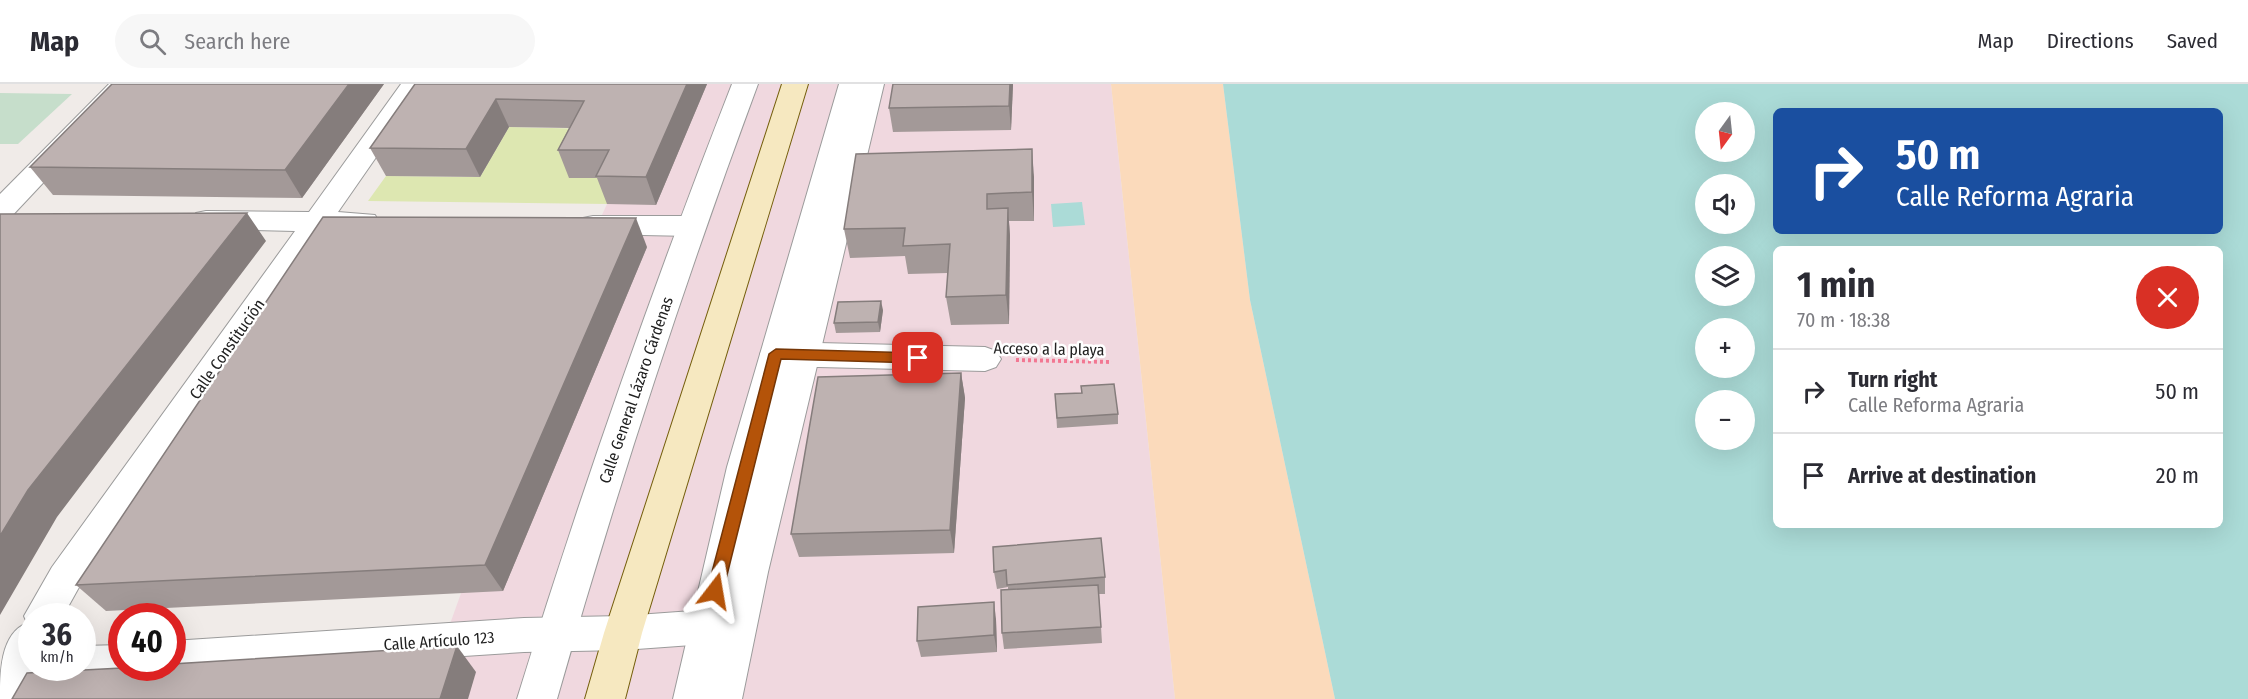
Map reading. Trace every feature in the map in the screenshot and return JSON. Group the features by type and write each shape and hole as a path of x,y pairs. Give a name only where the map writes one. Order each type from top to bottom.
{"main road":[{"path":"605,699 623,633 795,84"}],"street":[{"path":"0,211 123,84"},
{"name":"Calle Constitución","path":"50,603 64,578 414,84"},
{"name":"Calle General Lázaro Cárdenas","path":"537,699 555,634 691,226 745,84"},
{"path":"723,699 750,572 791,355 852,84"},
{"path":"693,699 706,627 872,84"},
{"path":"0,217 35,218"},
{"path":"177,219 388,222"},
{"path":"564,224 691,226"},
{"path":"791,355 985,359"},
{"name":"Calle Artículo 123","path":"186,657 706,627"}],"path":[{"name":"Acceso a la playa","path":"985,359 1112,362"}],"shaded area":[{"path":"662,84 1111,84 1175,699 423,699 579,265"}],"green space":[{"path":"0,93 72,94 18,144 0,144"},
{"path":"509,127 594,129 619,178 607,204 368,201 386,176 480,177"}],"sand":[{"path":"1111,84 1223,84 1250,300 1335,699 1175,699"}],"water":[{"path":"1223,84 2248,84 2248,699 1335,699 1250,300"},
{"path":"1082,202 1085,225 1053,227 1051,204"}],"building":[{"path":"112,84 349,84 285,170 30,167"},
{"path":"415,84 687,84 646,177 596,176 609,150 558,150 584,101 496,99 466,149 370,148"},
{"path":"893,84 1010,84 1009,106 889,108"},
{"path":"1032,149 1032,192 987,194 987,209 1008,208 1006,295 946,297 950,244 903,246 905,228 844,229 856,154"},
{"path":"247,213 28,490 0,536 0,214"},
{"path":"323,217 636,218 485,565 76,585"},
{"path":"881,301 878,322 834,323 838,302"},
{"path":"961,373 950,530 791,534 818,377"},
{"path":"1114,384 1118,414 1057,418 1055,394 1082,393 1081,386"},
{"path":"1101,538 1105,577 1007,585 1006,570 994,572 993,547"},
{"path":"1098,585 1101,627 1002,633 1001,590"},
{"path":"994,602 994,635 917,641 918,607"},
{"path":"457,646 440,699 12,699 22,681 96,681 96,669 108,669 108,681 186,681 186,663"}],"route":[{"path":"715,591 776,354 918,358"}]}
